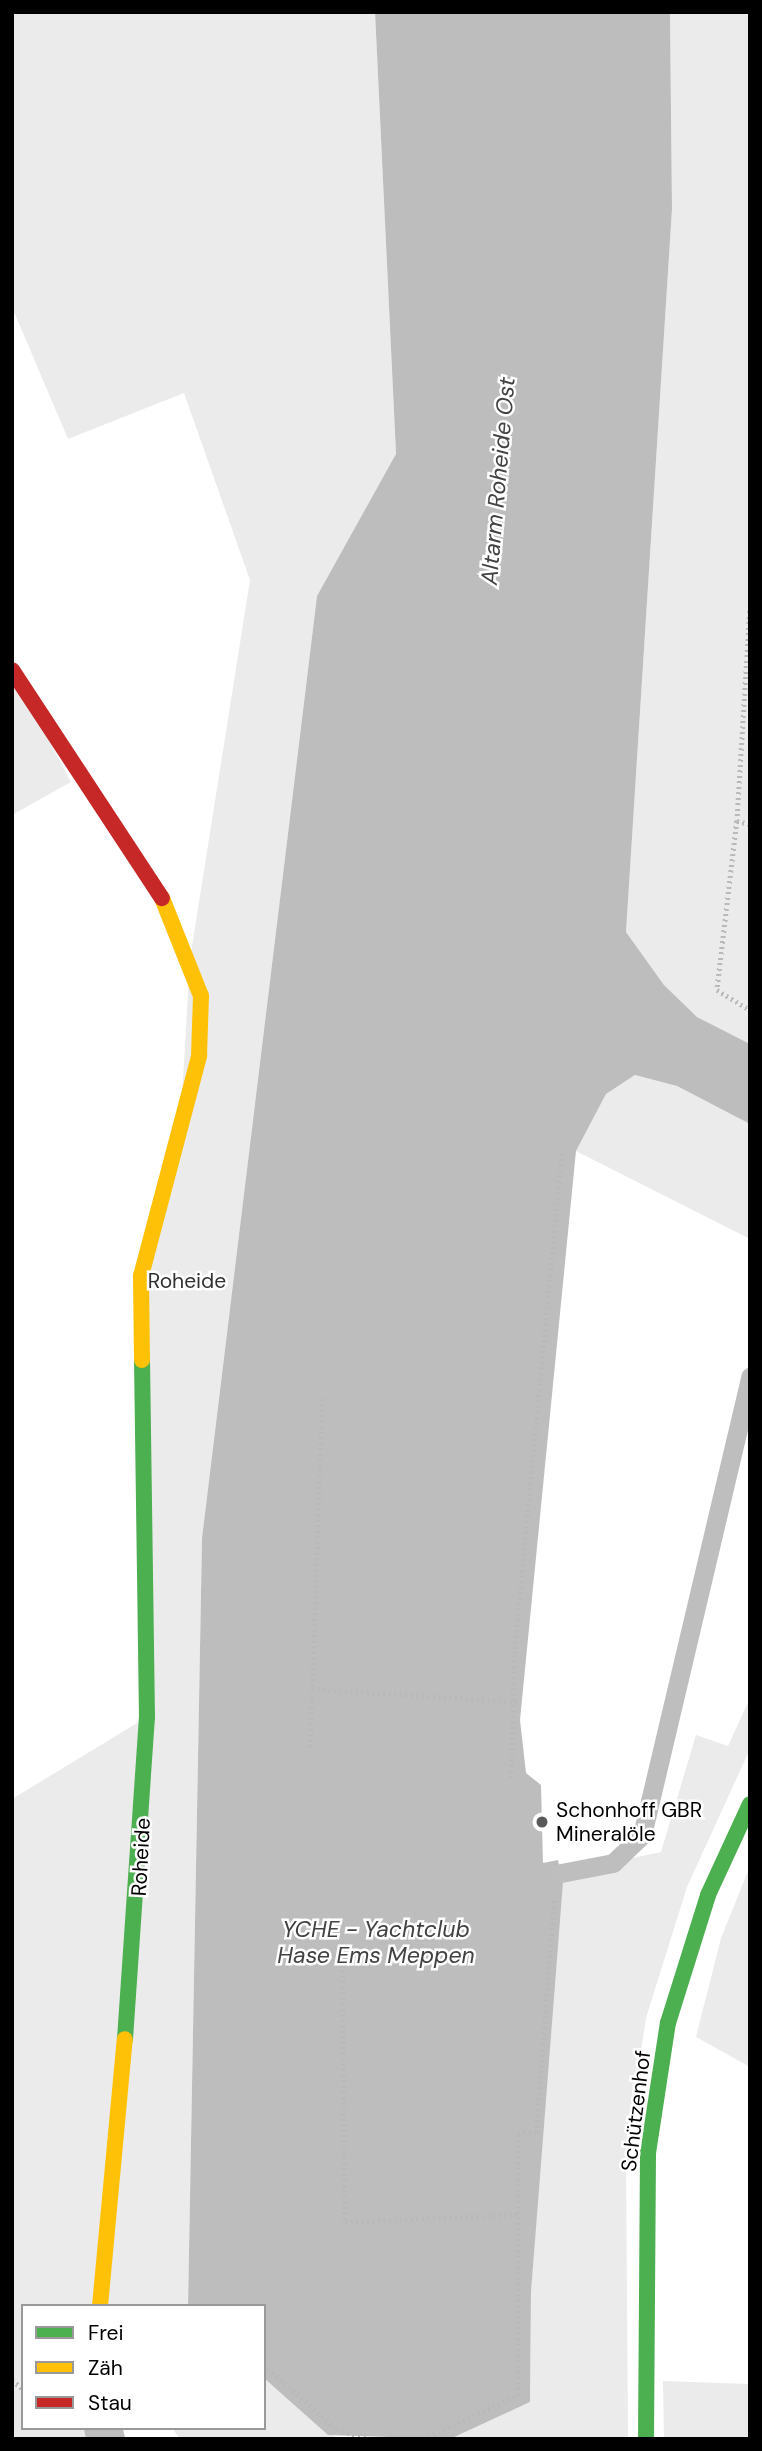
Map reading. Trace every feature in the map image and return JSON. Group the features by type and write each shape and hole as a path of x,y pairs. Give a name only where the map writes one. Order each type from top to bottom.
{"street":[{"name":"Roheide","path":"12,670 173,913 201,996 199,1056 141,1276 148,1718 141,1873 100,2304"},
{"name":"Schützenhof","path":"646,2439 648,2153 668,2023 708,1895 750,1804"}],"lane":[{"path":"558,1881 612,1863 642,1835 750,1377"}],"path":[{"path":"750,611 737,821 717,990 750,1010"},
{"path":"737,821 750,824"},
{"path":"511,1778 511,1702 562,1150"},
{"path":"310,1746 322,1398"},
{"path":"312,1689 521,1702"},
{"path":"423,2439 518,2395 518,2133 536,2133 558,1881"},
{"path":"343,1959 345,2222 519,2214"},
{"path":"266,2367 337,2429 367,2439"}],"green space":[{"path":"12,12 375,12 396,455 317,596 202,1538 188,2304 21,2304 21,2430 98,2430 106,2439 12,2439 12,1799 147,1717 141,1276 180,1132 190,959 250,580 184,393 68,439 12,307"},
{"path":"670,12 750,12 750,1044 697,1017 664,985 626,932 672,209"},
{"path":"12,671 71,782 12,815"},
{"path":"635,1075 677,1086 750,1124 750,1239 576,1151 606,1094"},
{"path":"750,1698 750,1749 687,1887 646,2018 626,2151 628,2439 450,2439 530,2402 531,2292 561,1873 661,1852 696,1735 728,1746"},
{"path":"750,1866 750,2067 696,2037 721,1938"},
{"path":"266,2380 338,2439 180,2439 173,2430 266,2430"},
{"path":"663,2381 750,2384 750,2439 664,2439"}],"water":[{"path":"375,12 670,12 672,209 626,932 664,985 697,1017 750,1044 750,1124 677,1086 635,1075 606,1094 576,1151 520,1720 526,1773 541,1785 543,1863 558,1860 563,1882 531,2292 530,2402 450,2439 328,2435 266,2380 266,2304 188,2304 202,1538 317,596 396,454"}],"traffic: fast":[{"path":"125,2039 147,1718 142,1360"},
{"path":"646,2439 648,2153 668,2023 708,1895 750,1804"}],"traffic: slow":[{"path":"142,1360 141,1276 199,1056 201,996 162,898"},
{"path":"100,2304 125,2039"}],"traffic: jam":[{"path":"12,670 162,898"}],"place":[{"name":"Schonhoff GBR Mineralöle","path":"542,1822"}],"water label":[{"name":"Altarm Roheide Ost","path":"498,481"},
{"name":"YCHE - Yachtclub Hase Ems Meppen","path":"376,1942"}]}
